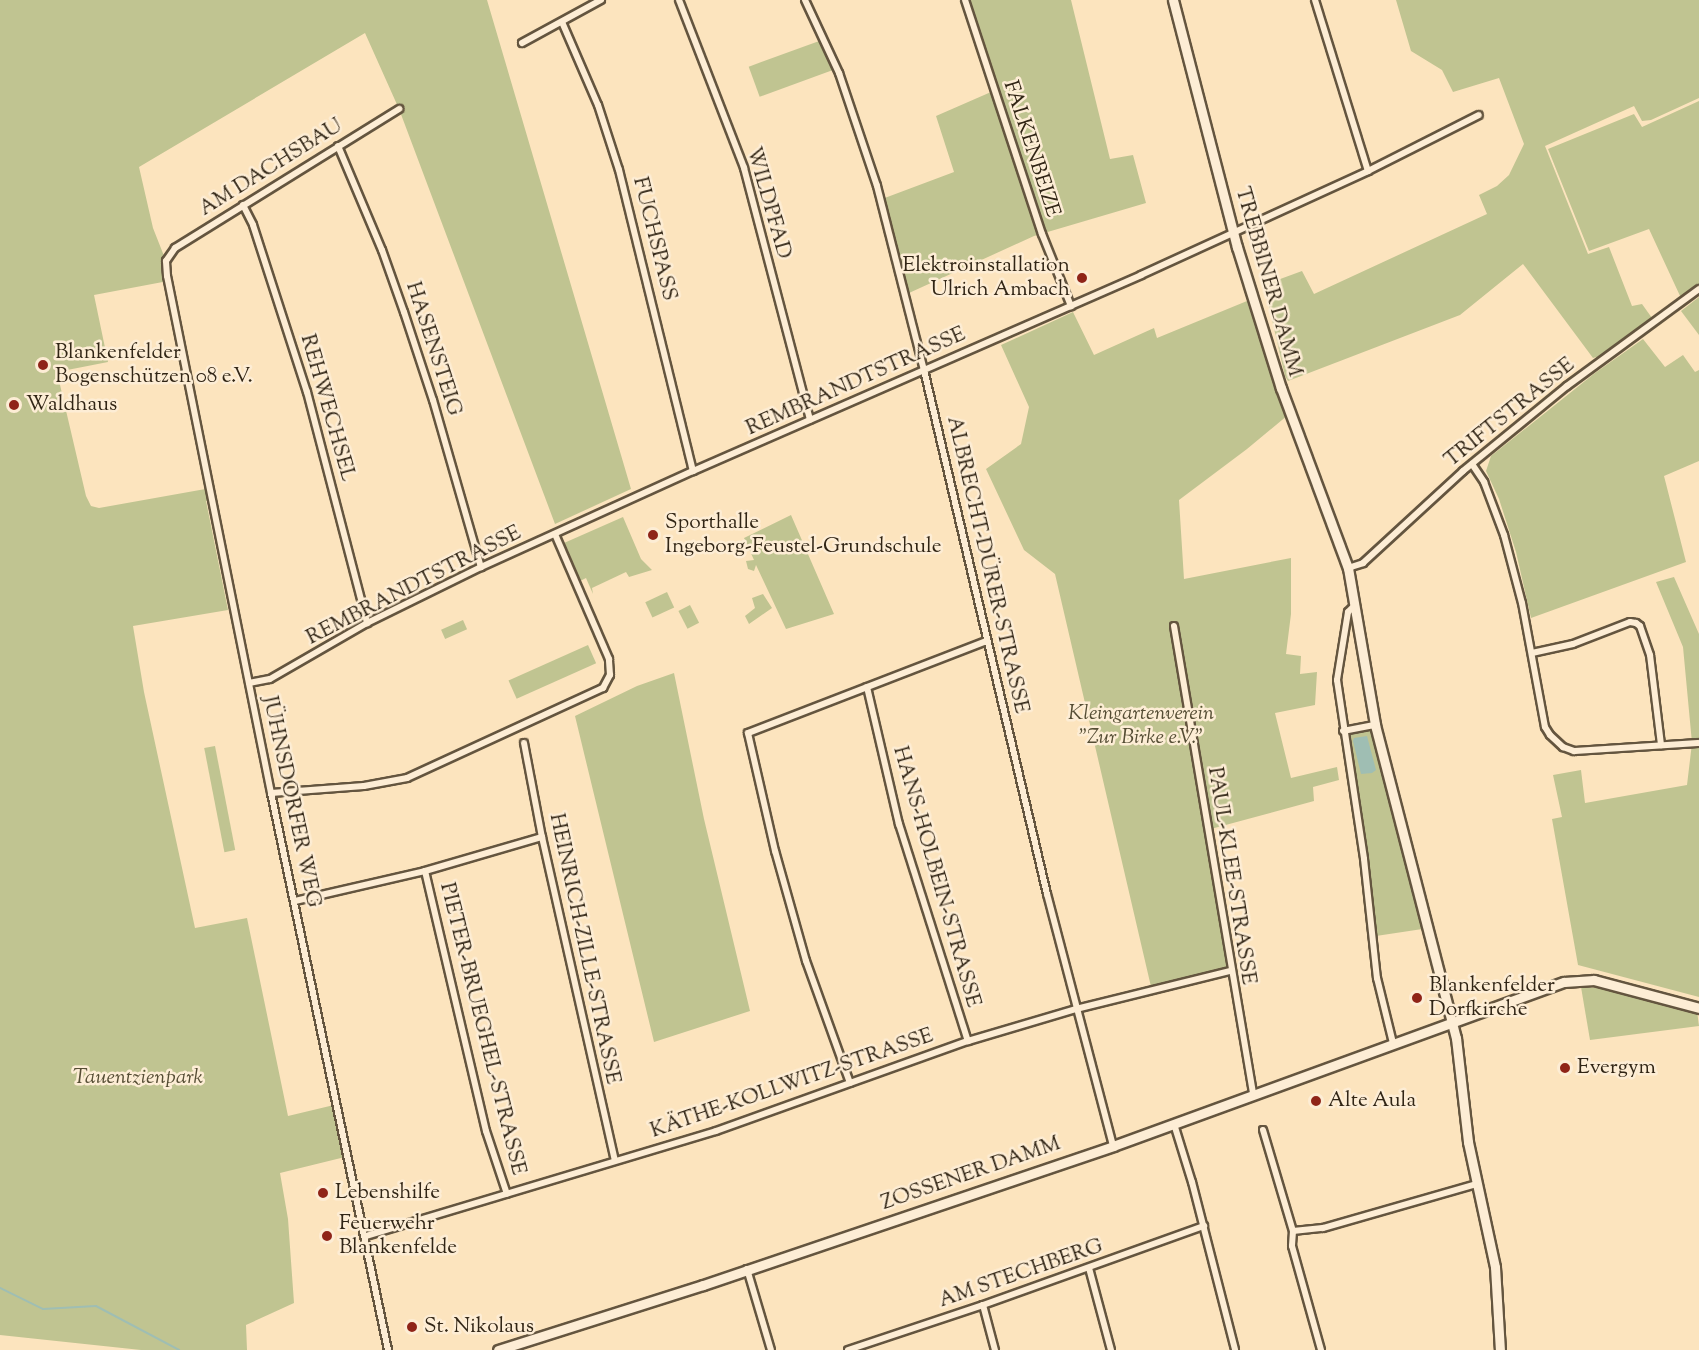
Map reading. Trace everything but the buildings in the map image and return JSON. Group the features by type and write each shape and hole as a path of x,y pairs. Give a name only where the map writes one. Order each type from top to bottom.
{"main road":[{"name":"TREBBINER DAMM","path":"1173,0 1234,233 1284,397 1348,568 1375,725 1453,1022 1468,1142 1495,1267 1500,1350"},
{"name":"ZOSSENER DAMM","path":"498,1350 1113,1146 1564,982 1594,980 1699,1008"}],"street":[{"path":"522,43 601,0"},
{"name":"WILDPFAD","path":"679,0 744,168 810,420"},
{"name":"ALBRECHT-DÜRER-STRASSE","path":"805,0 838,73 864,146 924,370 987,640 1077,1009 1113,1146"},
{"name":"FALKENBEIZE","path":"964,0 1042,234 1071,306"},
{"path":"1315,0 1368,171"},
{"name":"FUCHSPASS","path":"562,22 598,105 620,171 693,471"},
{"name":"AM DACHSBAU","path":"166,261 175,248 399,108"},
{"name":"REMBRANDTSTRASSE","path":"249,683 270,679 367,623 481,567 1234,233 1479,116"},
{"name":"HASENSTEIG","path":"338,146 382,250 404,312 433,400 481,567"},
{"name":"REHWECHSEL","path":"243,205 253,225 307,392 367,623"},
{"name":"JÜHNSDORFER WEG","path":"166,261 271,793 366,1236 388,1350"},
{"name":"TRIFTSTRASSE","path":"1348,568 1362,563 1472,464 1567,387 1699,289"},
{"path":"1472,464 1484,482 1504,535 1522,603 1545,727 1563,747 1587,751 1699,743"},
{"path":"271,793 364,786 407,778 603,688 610,675 609,659 555,534"},
{"path":"1353,607 1348,612 1337,680 1364,860 1377,978 1394,1043"},
{"path":"1532,653 1573,644 1630,622 1636,623 1640,626 1650,655 1660,745"},
{"name":"PAUL-KLEE-STRASSE","path":"1174,626 1252,1095"},
{"path":"850,1083 806,961 775,851 748,733 987,640"},
{"name":"HANS-HOLBEIN-STRASSE","path":"867,687 899,824 968,1041"},
{"path":"1343,731 1375,725"},
{"name":"HEINRICH-ZILLE-STRASSE","path":"524,743 542,837 615,1160"},
{"path":"295,901 426,871 542,837"},
{"name":"PIETER-BRUEGHEL-STRASSE","path":"426,871 486,1131 507,1194"},
{"name":"KÄTHE-KOLLWITZ-STRASSE","path":"366,1236 716,1131 968,1041 1077,1009 1230,970"},
{"path":"1174,1124 1204,1226 1234,1350"},
{"path":"1263,1130 1293,1231 1292,1246 1321,1350"},
{"path":"1293,1231 1323,1228 1476,1184"},
{"name":"AM STECHBERG","path":"848,1350 983,1305 1204,1226"},
{"path":"1089,1268 1111,1350"},
{"path":"747,1269 771,1350"},
{"path":"983,1305 995,1350"},
{"path":"878,1341 880,1350"}],"green space":[{"name":"Tauentzienpark","path":"0,0 487,0 631,489 555,524 399,109 365,33 139,167 153,228 166,261 168,281 94,295 108,362 57,372 86,496 91,506 99,508 211,488 213,500 206,501 228,610 133,626 144,692 195,928 247,918 288,1116 334,1105 345,1157 280,1173 288,1219 294,1303 246,1325 247,1350 141,1350 0,1335"},
{"path":"962,0 1071,0 1110,159 1133,155 1146,203 1034,236 909,293 882,199 954,172 936,116 991,92"},
{"path":"1396,0 1699,0 1699,98 1651,120 1642,121 1634,106 1545,146 1588,254 1609,247 1632,306 1642,304 1652,318 1603,355 1593,358 1523,264 1460,315 1288,381 1285,376 1264,285 1302,271 1314,294 1487,214 1479,195 1497,186 1509,175 1524,144 1499,78 1453,92 1442,70 1411,51"},
{"path":"822,40 833,70 760,97 749,67"},
{"path":"1699,101 1699,285 1681,298 1649,229 1589,251 1548,149 1634,114 1642,127"},
{"path":"1699,297 1699,335 1681,311"},
{"name":"Kleingartenverein \"Zur Birke e.V.\"","path":"1247,301 1288,415 1179,500 1184,579 1291,558 1291,614 1286,654 1301,656 1300,674 1317,672 1315,705 1275,713 1291,778 1337,767 1339,780 1313,787 1314,801 1207,830 1230,971 1152,991 1055,574 1024,550 986,469 1021,444 1029,407 1001,345 1073,312 1094,355 1154,328 1157,338"},
{"path":"1643,339 1665,367 1683,355 1695,372 1699,370 1699,461 1664,476 1686,562 1531,618 1516,552 1499,499 1486,471 1491,456 1595,373"},
{"path":"791,515 834,614 786,629 756,565 754,571 748,569 746,561 754,560 744,538"},
{"path":"623,517 641,559 652,570 629,577 626,572 592,588 593,594 586,578 580,581 564,543"},
{"path":"1674,577 1699,634 1699,997 1578,965 1552,819 1562,817 1553,775 1581,770 1585,803 1687,785 1692,743 1683,647 1656,582"},
{"path":"667,592 674,607 652,618 645,602"},
{"path":"763,594 772,608 749,624 745,616 755,608 752,598"},
{"path":"690,605 699,623 687,629 678,611"},
{"path":"463,620 467,629 445,639 441,630"},
{"path":"588,645 596,663 517,699 509,680"},
{"path":"674,673 704,819 750,1011 654,1042 575,716 637,686"},
{"path":"1375,725 1429,928 1376,936 1343,731"},
{"path":"215,746 235,850 224,852 204,748"},
{"path":"1581,987 1604,988 1697,1011 1699,1026 1590,1040"}],"water":[{"path":"1367,736 1376,770 1372,773 1361,774 1353,741 1354,738"}],"waterway":[{"path":"0,1288 43,1309 96,1306 179,1350"}],"place":[{"name":"Elektroinstallation Ulrich Ambach","path":"1082,278"},
{"name":"Blankenfelder Bogenschützen 08 e.V.","path":"43,365"},
{"name":"Waldhaus","path":"14,405"},
{"name":"Sporthalle Ingeborg-Feustel-Grundschule","path":"653,535"},
{"name":"Blankenfelder Dorfkirche","path":"1417,998"},
{"name":"Evergym","path":"1565,1068"},
{"name":"Alte Aula","path":"1316,1101"},
{"name":"Lebenshilfe","path":"323,1193"},
{"name":"Feuerwehr Blankenfelde","path":"327,1236"},
{"name":"St. Nikolaus","path":"412,1327"}]}
